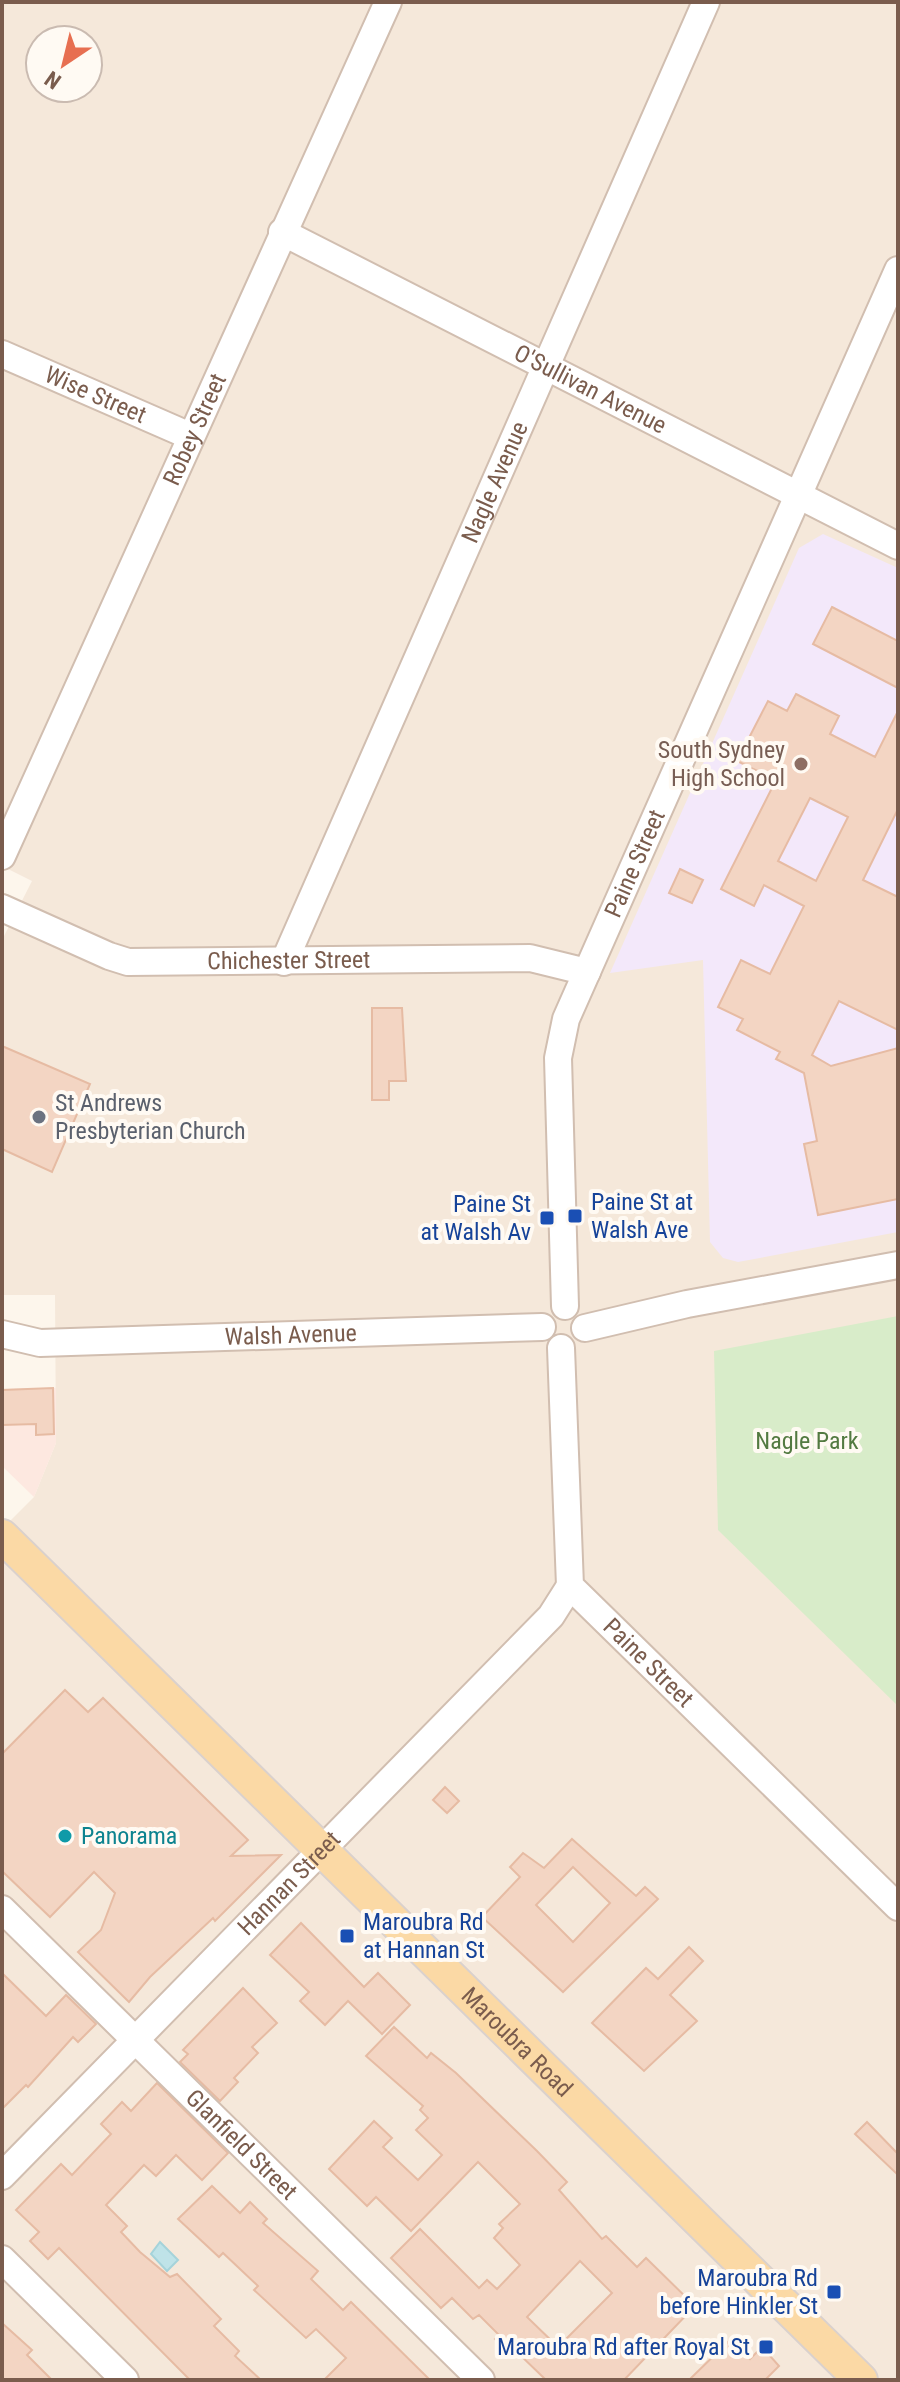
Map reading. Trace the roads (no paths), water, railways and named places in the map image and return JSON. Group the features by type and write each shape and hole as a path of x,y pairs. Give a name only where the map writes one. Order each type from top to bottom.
{"main road":[{"name":"Maroubra Road","path":"2,1536 861,2380"}],"street":[{"name":"Robey Street","path":"2,856 388,2"},
{"name":"Nagle Avenue","path":"284,962 706,2"},
{"name":"O'Sullivan Avenue","path":"282,232 898,546"},
{"name":"Paine Street","path":"565,1306 558,1050 566,1019 898,270"},
{"name":"Wise Street","path":"2,354 190,436"},
{"name":"Chichester Street","path":"2,908 128,962 530,958 587,972"},
{"path":"585,1328 687,1304 898,1265"},
{"path":"565,1306 579,1312 585,1328 577,1344 561,1348 546,1340 542,1327 546,1314 565,1306"},
{"name":"Walsh Avenue","path":"2,1334 40,1343 542,1327"},
{"name":"Walsh Avenue","path":"2,1356 40,1343"},
{"path":"561,1348 570,1586"},
{"name":"Paine Street","path":"570,1586 898,1907"},
{"name":"Hannan Street","path":"2,2176 551,1616 570,1586"},
{"name":"Glanfield Street","path":"2,1909 481,2380"},
{"path":"2,2259 125,2380"}],"water":[{"path":"160,2242 178,2260 167,2271 151,2254"}],"place":[{"name":"South Sydney High School","path":"801,764"},
{"name":"St Andrews Presbyterian Church","path":"39,1117"},
{"name":"Paine St at Walsh Ave","path":"575,1216"},
{"name":"Paine St at Walsh Av","path":"547,1218"},
{"name":"Panorama","path":"65,1836"},
{"name":"Maroubra Rd at Hannan St","path":"347,1936"},
{"name":"Maroubra Rd before Hinkler St","path":"834,2292"},
{"name":"Maroubra Rd after Royal St","path":"766,2347"}],"park label":[{"name":"Nagle Park","path":"807,1441"}]}
